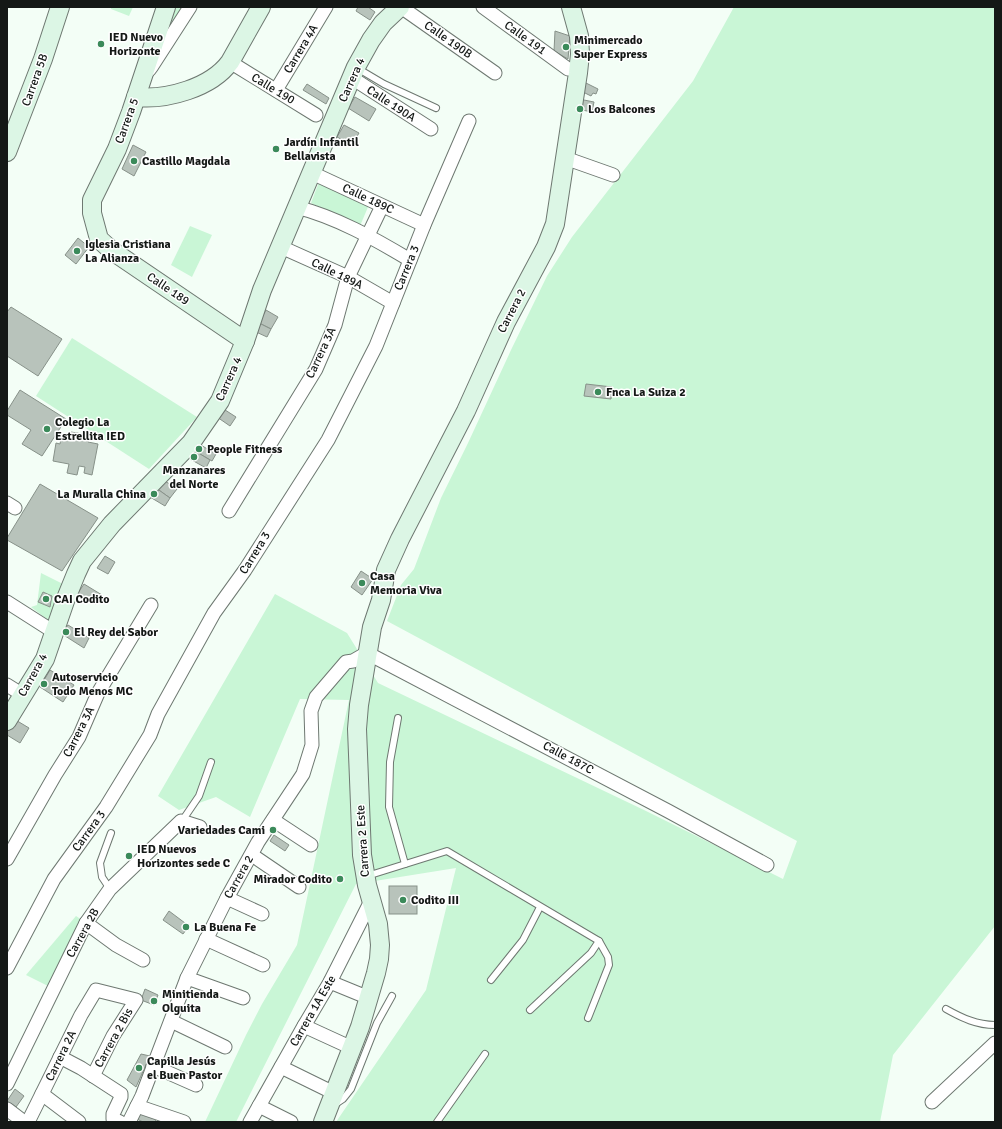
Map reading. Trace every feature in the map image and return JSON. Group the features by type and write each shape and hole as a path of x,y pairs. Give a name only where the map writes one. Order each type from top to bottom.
{"main road":[{"name":"Carrera 5B","path":"7,152 43,59 60,7"},
{"name":"Carrera 5","path":"97,232 92,213 92,200 117,149 166,7"},
{"path":"136,97 151,98 181,92 216,77 230,62 261,7"},
{"name":"Carrera 4","path":"7,721 45,659 82,561 112,524 191,443 220,401 245,341 262,290 354,73 371,40 383,23 401,7"},
{"name":"Carrera 2","path":"381,600 386,570 400,539 466,411 512,308 546,247 555,224 580,54 579,36 570,7"},
{"name":"Calle 189","path":"97,232 98,239 111,250 245,341"},
{"name":"Carrera 2 Este","path":"329,1107 352,1048 369,998 376,972 380,945 378,924 365,877 362,855 357,728 359,705 372,626 381,600"}],"street":[{"path":"144,73 152,66 190,7"},
{"name":"Carrera 4A","path":"276,90 326,7"},
{"name":"Calle 190B","path":"401,7 495,73"},
{"name":"Calle 191","path":"483,7 568,69"},
{"name":"Calle 190","path":"230,62 316,115"},
{"name":"Calle 190A","path":"354,73 431,129"},
{"name":"Carrera 3","path":"7,968 54,880 106,807 150,735 158,714 214,613 246,570 328,440 376,346 424,225 469,121"},
{"path":"565,158 612,175"},
{"name":"Calle 189C","path":"312,173 424,225"},
{"name":"Carrera 3A","path":"229,511 316,369 335,325 348,277 382,206"},
{"path":"296,207 308,210 368,235 410,260"},
{"name":"Calle 189A","path":"281,247 348,277 393,303"},
{"path":"7,602 54,632"},
{"name":"Carrera 3A","path":"7,859 55,775 79,737 98,693 152,605"},
{"name":"Carrera 2","path":"129,1122 137,1106 187,978 227,898 258,842 303,774 312,745 311,711 316,697 346,662 353,661 367,653"},
{"name":"Calle 187C","path":"367,653 668,811 767,865"},
{"path":"7,685 23,695"},
{"path":"273,820 311,845"},
{"path":"181,822 200,826"},
{"name":"Carrera 2B","path":"7,1084 86,923 110,889 181,822"},
{"path":"252,854 299,887"},
{"path":"227,898 262,914"},
{"name":"Carrera 1A Este","path":"250,1122 330,982 372,899"},
{"path":"86,923 116,945 143,960"},
{"path":"206,940 263,965"},
{"path":"187,978 243,998"},
{"path":"330,982 369,998"},
{"name":"Carrera 2A","path":"28,1122 81,1015 96,990 136,1000"},
{"name":"Carrera 2 Bis","path":"93,1076 113,1036 136,1000"},
{"path":"171,1021 225,1047"},
{"path":"304,1026 352,1048"},
{"path":"932,1102 950,1084 982,1057 995,1043"},
{"path":"60,1057 120,1094 121,1097 113,1114 113,1118 120,1122"},
{"path":"153,1066 196,1085"},
{"path":"281,1067 329,1107"},
{"path":"42,1094 79,1122"},
{"path":"137,1106 184,1122"},
{"path":"259,1106 290,1122"},
{"path":"7,1109 24,1122"}],"lane":[{"path":"354,73 384,84 436,108"},
{"path":"398,718 390,762 389,807 405,864"},
{"path":"181,822 199,796 211,762"},
{"path":"110,889 102,877 100,863 111,833"},
{"path":"365,877 447,851 599,941 608,957 609,965 588,1018"},
{"path":"491,980 523,940 540,907"},
{"path":"530,1010 591,953 599,941"},
{"path":"329,1107 343,1099 351,1090 377,1023 392,996"},
{"path":"946,1009 965,1019 986,1025 995,1025"},
{"path":"437,1122 485,1054"}],"green space":[{"path":"111,7 133,7 129,16 111,9"},
{"path":"171,7 183,7 163,40"},
{"path":"734,7 995,7 995,926 893,1055 880,1122 336,1122 426,990 456,868 356,884 236,1122 205,1122 262,1004 297,945 349,700 300,699 250,817 216,797 179,810 158,796 275,594 347,633 378,683 644,810 783,879 797,841 387,621 401,585 414,569 441,498 547,276 572,237 693,81"},
{"path":"319,182 368,207 360,226 311,203"},
{"path":"190,226 212,235 192,277 171,265"},
{"path":"72,338 197,417 149,469 36,396"},
{"path":"41,573 63,584 52,623 31,607 37,605"},
{"path":"76,916 82,920 50,987 26,975"}],"building":[{"path":"358,7 368,7 375,12 370,20 356,11"},
{"path":"555,31 570,36 568,59 554,51"},
{"path":"586,83 598,89 596,94 593,93 591,96 579,90 584,87"},
{"path":"307,84 329,98 326,104 303,90"},
{"path":"355,97 376,109 369,121 348,108"},
{"path":"579,99 594,102 592,112 577,109"},
{"path":"344,125 359,133 352,145 337,137"},
{"name":"Castillo Magdala","path":"133,145 146,152 134,176 122,169"},
{"name":"Iglesia Cristiana La Alianza","path":"78,238 89,247 76,264 65,255"},
{"path":"11,307 62,339 38,376 7,356 7,312"},
{"path":"266,310 278,317 271,329 259,323"},
{"path":"259,323 271,329 267,337 254,331"},
{"name":"Fnca La Suiza 2","path":"586,384 612,387 611,399 584,396"},
{"path":"20,390 66,419 42,456 22,444 31,430 7,415 7,411"},
{"path":"222,408 236,417 230,426 217,417"},
{"path":"71,432 89,435 88,442 98,444 92,475 84,473 85,467 79,466 77,475 67,473 69,464 53,461 56,443 60,444 61,438 70,440"},
{"path":"199,444 216,454 212,461 195,451"},
{"path":"195,451 210,460 206,468 190,459"},
{"path":"162,479 177,489 170,498 156,488"},
{"path":"40,484 98,518 62,571 7,540"},
{"path":"156,488 170,498 165,506 150,497"},
{"path":"105,556 115,562 108,574 97,568"},
{"name":"Casa Memoria Viva","path":"361,571 373,579 362,595 351,587"},
{"path":"84,584 102,595 96,604 78,593"},
{"name":"CAI Codito","path":"43,592 52,596 50,607 38,602"},
{"path":"68,625 89,638 84,648 62,634"},
{"path":"50,670 74,685 63,702 40,687"},
{"path":"14,719 29,728 20,743 7,735 7,731"},
{"path":"274,835 289,845 285,851 270,841"},
{"name":"Codito III","path":"389,886 417,886 417,914 389,914"},
{"path":"169,911 189,926 183,934 163,920"},
{"path":"145,989 158,995 154,1005 141,1000"},
{"name":"Capilla Jesús el Buen Pastor","path":"141,1054 150,1056 136,1087 127,1080"},
{"path":"15,1089 24,1096 16,1107 7,1101"},
{"path":"137,1107 157,1117 155,1122 143,1122 133,1117"}],"place":[{"name":"IED Nuevo Horizonte","path":"101,44"},
{"name":"Minimercado Super Express","path":"566,47"},
{"name":"Los Balcones","path":"580,109"},
{"name":"Jardín Infantil Bellavista","path":"276,149"},
{"name":"Castillo Magdala","path":"134,161"},
{"name":"Iglesia Cristiana La Alianza","path":"77,251"},
{"name":"Fnca La Suiza 2","path":"598,392"},
{"name":"Colegio La Estrellita IED","path":"47,429"},
{"name":"People Fitness","path":"199,449"},
{"name":"Manzanares del Norte","path":"194,457"},
{"name":"La Muralla China","path":"154,494"},
{"name":"Casa Memoria Viva","path":"362,583"},
{"name":"CAI Codito","path":"46,599"},
{"name":"El Rey del Sabor","path":"66,632"},
{"name":"Autoservicio Todo Menos MC","path":"44,684"},
{"name":"Variedades Cami","path":"273,830"},
{"name":"IED Nuevos Horizontes sede C","path":"129,856"},
{"name":"Mirador Codito","path":"340,879"},
{"name":"Codito III","path":"403,900"},
{"name":"La Buena Fe","path":"186,927"},
{"name":"Minitienda Olguita","path":"154,1001"},
{"name":"Capilla Jesús el Buen Pastor","path":"139,1068"}]}
